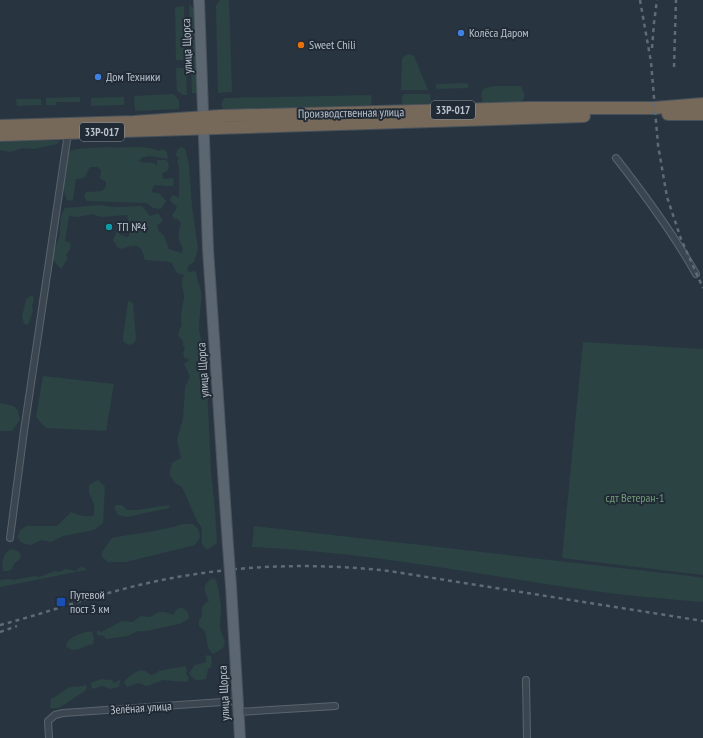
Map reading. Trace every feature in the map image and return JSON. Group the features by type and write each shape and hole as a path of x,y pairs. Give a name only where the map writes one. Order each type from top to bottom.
{"highway":[{"name":"Производственная улица","path":"0,135 68,133 203,123 221,116 529,108 654,108 703,104"},
{"name":"Производственная улица","path":"0,126 134,122 203,123 703,114"}],"main road":[{"name":"улица Щорса","path":"199,0 208,249 240,738"}],"street":[{"path":"10,538 24,431 68,133"},
{"path":"616,158 648,198 673,235 696,274"},
{"path":"526,680 527,738"},
{"name":"Зелёная улица","path":"49,738 48,721 55,715 63,713 237,701"},
{"path":"238,712 335,706"}],"green space":[{"path":"220,0 229,0 232,92 218,93 216,6"},
{"path":"189,4 194,9 197,93 192,93"},
{"path":"184,6 186,60 176,60 175,7"},
{"path":"409,54 414,56 428,90 401,90 402,60 403,57"},
{"path":"176,68 186,68 187,95 183,95 177,91"},
{"path":"467,83 469,87 467,88 438,89 436,87 436,84"},
{"path":"495,86 521,86 524,98 521,102 483,103 481,93 485,88"},
{"path":"173,94 179,100 179,109 135,111 134,96"},
{"path":"404,94 429,94 431,96 430,103 405,105 402,103 402,97"},
{"path":"371,95 372,103 370,105 226,110 223,109 221,105 225,98"},
{"path":"80,97 80,102 56,102 56,105 46,105 46,98"},
{"path":"124,97 124,105 91,106 91,98"},
{"path":"16,99 41,99 41,105 17,106"},
{"path":"35,138 41,141 60,141 57,144 34,149 23,148 10,152 0,150 0,140"},
{"path":"141,147 159,151 163,149 167,152 168,159 149,156 141,158 139,162 153,163 157,165 157,160 166,160 169,164 168,170 162,174 164,179 174,178 173,186 155,185 152,192 160,194 166,201 161,209 153,208 147,203 87,201 84,197 86,192 102,191 106,187 106,182 100,178 101,170 97,167 90,167 84,178 76,179 73,200 68,201 64,191 64,185 68,152 76,149"},
{"path":"181,147 185,149 189,165 192,206 198,249 194,262 189,265 187,270 189,272 196,271 201,292 199,330 202,345 201,352 205,356 203,372 207,385 211,471 217,543 207,550 202,544 202,528 197,521 182,487 175,483 169,474 172,463 181,458 177,440 183,418 185,388 190,376 184,364 189,358 185,359 183,353 185,349 183,341 178,335 182,326 181,316 184,294 182,282 184,275 177,273 171,262 145,260 141,248 130,246 122,249 117,247 113,240 117,231 121,235 128,237 131,231 127,215 101,217 92,214 79,217 69,216 65,241 71,243 70,249 66,255 68,258 61,269 53,260 52,255 59,238 61,216 65,208 99,205 112,207 142,206 150,216 158,213 163,221 157,225 159,231 164,236 169,249 182,253 183,248 179,236 181,223 177,219 173,218 172,215 177,206 171,202 170,198 174,195 179,198 179,166 177,162 179,158 176,156 177,150"},
{"path":"33,296 34,301 32,305 33,311 28,325 24,324 22,317 26,299"},
{"path":"130,301 133,303 136,337 135,342 131,345 123,341 128,302"},
{"name":"сдт Ветеран-1","path":"583,342 703,349 703,575 562,558"},
{"path":"43,376 114,384 106,431 46,428 36,417"},
{"path":"0,403 14,406 18,411 20,420 12,431 0,431"},
{"path":"98,480 105,487 103,523 94,530 63,536 51,542 42,540 30,545 22,543 17,537 20,531 26,526 57,526 71,512 86,516 94,515 94,504 89,493 89,485"},
{"path":"116,505 122,505 127,510 169,505 169,508 127,517 118,515 114,508"},
{"path":"182,524 193,524 198,529 200,537 195,545 126,562 108,562 102,557 102,552 112,538 156,531"},
{"path":"254,526 703,578 703,602 594,591 381,559 252,547"},
{"path":"10,549 19,552 21,558 14,564 12,569 3,571 3,559"},
{"path":"80,567 86,568 86,570 0,587 0,580 13,580 35,576 39,577 55,571 59,572 66,569 76,571"},
{"path":"212,578 216,580 219,591 221,608 220,628 225,643 223,648 213,654 208,648 205,631 199,626 199,621 202,616 202,607 209,601 204,589 208,581"},
{"path":"181,607 188,612 189,619 179,624 147,631 138,631 128,636 106,639 104,636 97,635 97,630 101,632 122,621 133,622 141,616 150,617 159,612 165,612 173,615 176,610"},
{"path":"92,631 94,639 93,644 77,650 66,647 69,640 72,638"},
{"path":"206,655 211,656 212,661 211,667 208,669 206,679 194,679 189,673 195,665 206,662"},
{"path":"185,666 187,670 186,674 189,678 187,682 163,680 147,686 138,683 127,687 124,682 136,672 142,670 151,675 159,671"},
{"path":"101,679 112,680 114,683 120,680 119,687 110,689 103,686 92,689 91,683"},
{"path":"85,685 87,686 86,690 59,708 50,708 51,699 57,695 68,688"}],"railway":[{"path":"640,0 651,62 658,145 667,197 681,239 703,288"},
{"path":"652,48 657,0"},
{"path":"674,67 676,0"},
{"path":"0,625 111,592 178,577 238,569 299,566 359,568 389,571 703,621"},
{"path":"0,632 17,626"}],"place":[{"name":"Колёса Даром","path":"461,33"},
{"name":"Sweet Chili","path":"301,45"},
{"name":"Дом Техники","path":"98,77"},
{"name":"ТП №4","path":"109,227"},
{"name":"Путевой пост 3 км","path":"61,602"}]}
